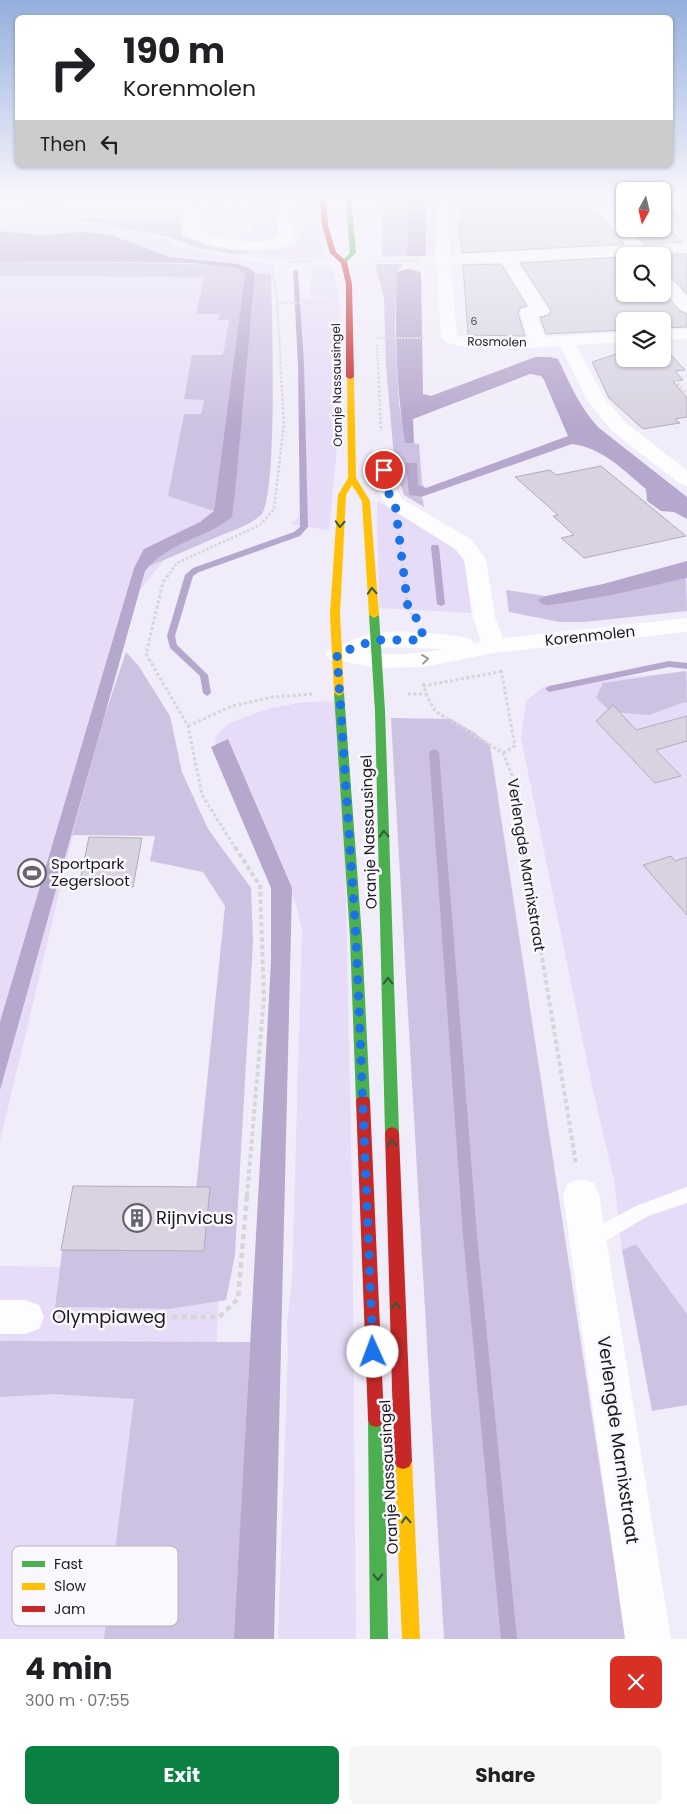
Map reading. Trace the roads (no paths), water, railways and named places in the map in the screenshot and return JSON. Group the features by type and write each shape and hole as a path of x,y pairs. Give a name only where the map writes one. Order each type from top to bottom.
{"main road":[{"name":"Oranje Nassausingel","path":"347,273 349,284 352,478 366,501 380,694 396,1296 411,1639"},
{"name":"Oranje Nassausingel","path":"352,478 342,495 335,614 356,936 377,1451 379,1639"}],"street":[{"name":"Rosmolen","path":"444,273 449,338 460,342 538,342"},
{"path":"520,273 535,308 538,342 616,338"},
{"path":"671,289 685,305"},
{"path":"671,335 687,334"},
{"path":"566,341 594,396 619,427 687,480"},
{"path":"382,452 386,489 395,503 464,544 475,560 484,617 494,646"},
{"name":"Korenmolen","path":"337,654 376,650 423,650 494,646 687,625"},
{"name":"Verlengde Marnixstraat","path":"581,1194 648,1639"}],"lane":[{"path":"589,1241 642,1211 687,1195"}],"waterway":[{"path":"207,693 204,675 173,646 171,636 189,575 196,570 297,534 304,527 301,364 295,273"},
{"path":"435,547 441,604"},
{"path":"549,689 669,664 687,666"},
{"path":"434,752 470,1235 509,1639"}],"place":[{"name":"Sportpark Zegersloot","path":"32,873"},
{"name":"Rijnvicus","path":"137,1218"}]}
